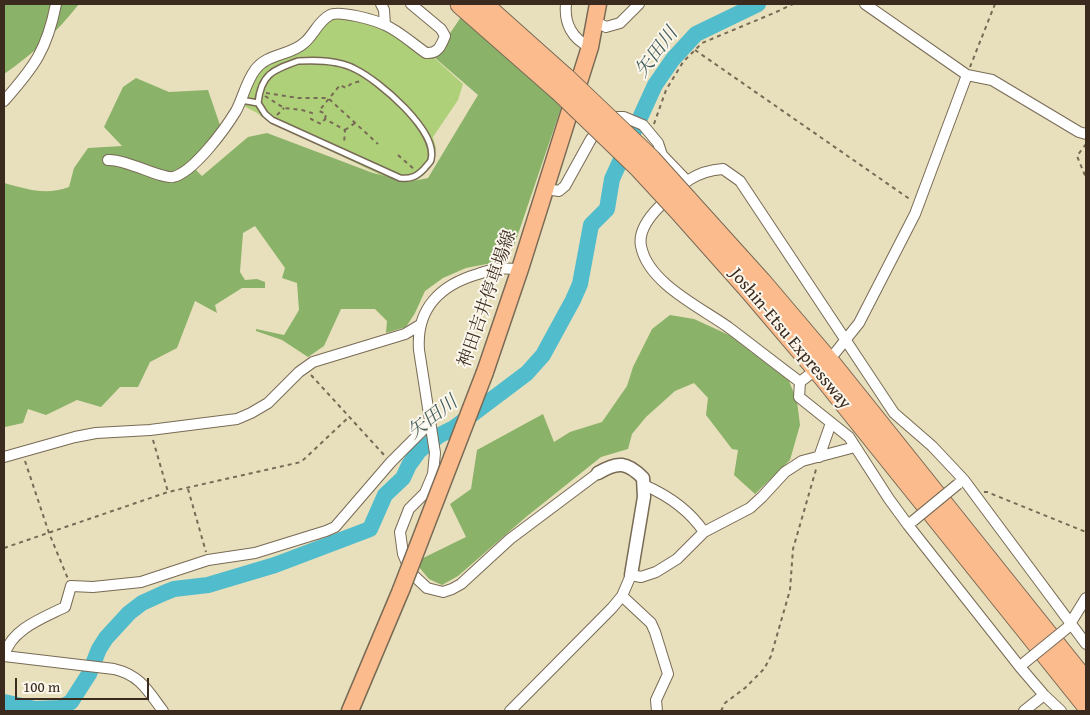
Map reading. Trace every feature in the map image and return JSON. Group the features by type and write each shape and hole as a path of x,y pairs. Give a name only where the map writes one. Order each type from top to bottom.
{"highway":[{"name":"Joshin-Etsu Expressway","path":"460,4 608,117 683,196 761,281 828,359 1086,682"},
{"name":"Joshin-Etsu Expressway","path":"483,4 563,84"},
{"name":"Joshin-Etsu Expressway","path":"683,196 749,290 823,377 1086,705"}],"main road":[{"name":"神田吉井停車場線","path":"350,711 402,590 485,372 546,189 590,47 598,4"}],"street":[{"path":"4,101 41,54 52,28 56,4"},
{"path":"381,4 384,10 385,25"},
{"path":"108,160 139,166 165,177 174,177 190,167 217,139 236,111 255,70 265,60 294,50 305,43 324,18 332,14 348,15 385,25 426,53 438,51 445,36 441,29 411,4"},
{"path":"566,4 568,25 580,41 590,47"},
{"path":"596,22 606,27 620,23 639,4"},
{"path":"865,4 967,75 992,80 1086,134"},
{"path":"835,353 859,323 919,206 967,75"},
{"path":"546,189 559,190 565,186 591,139 608,120 624,117 643,125 651,133 658,143 662,155 683,196"},
{"path":"800,382 726,326 679,295 654,271 645,259 640,244 644,228 653,214 683,196 710,170 723,169 740,182 894,413 932,446 961,482 974,494 1069,625 1086,644"},
{"path":"510,711 622,596 631,575 644,486 643,478 633,468 621,464 610,466 510,539 461,584 452,589 442,592 427,588 411,572 403,554 400,532 409,510 425,493 433,474 435,453 419,350 420,325 428,306 453,284 466,277 495,269 520,269"},
{"path":"4,457 96,433 150,430 237,419 268,403 304,368 313,362 405,334 420,325"},
{"path":"809,375 800,382 799,397 849,437 888,499 911,523 1044,695 1061,711"},
{"path":"819,457 831,423"},
{"path":"163,711 138,679 124,671 4,656 6,648 23,628 65,607 71,586 93,587 141,582 208,560 255,553 326,531 335,526 390,462 431,428"},
{"path":"631,575 641,577 656,572 677,559 704,532 750,508 785,472 802,461 855,447"},
{"path":"911,523 961,482"},
{"path":"644,486 661,492 697,521 704,532"},
{"path":"622,596 651,623 668,674 656,700 657,711"},
{"path":"1022,665 1069,625 1086,598"},
{"path":"1024,711 1044,695"}],"lane":[{"path":"298,61 339,63 354,68 368,77 415,118 427,135 431,152 430,161 419,174 410,179 400,178 272,120 265,114 258,103 259,92 265,78 275,69 298,61"},
{"path":"241,100 258,103"}],"path":[{"path":"651,133 666,90 683,62 702,43 793,4"},
{"path":"967,75 995,4"},
{"path":"696,50 919,206"},
{"path":"319,111 340,85 346,88 352,83 361,82 368,77"},
{"path":"259,92 298,98 328,98 378,144"},
{"path":"259,92 284,108 312,113"},
{"path":"272,120 284,108"},
{"path":"315,109 319,111 326,114 321,124 311,119 315,109"},
{"path":"325,119 345,130"},
{"path":"345,130 355,123"},
{"path":"343,153 345,130"},
{"path":"1086,144 1077,156 1086,178"},
{"path":"398,155 419,174"},
{"path":"304,368 390,462"},
{"path":"4,548 168,492 301,462 349,417"},
{"path":"150,430 168,492"},
{"path":"22,452 49,533 71,586"},
{"path":"721,711 725,703 745,688 764,669 771,656 790,590 793,549 819,457"},
{"path":"188,489 208,560"},
{"path":"974,494 987,492 1086,532"}],"green space":[{"path":"4,4 79,4 44,42 4,74"},
{"path":"334,17 384,27 431,55 463,84 458,100 433,137 436,148 434,162 424,175 411,184 393,181 266,120 242,105 257,71 266,62 294,52 328,20"},
{"path":"461,17 563,102 514,246 508,256 497,262 466,268 443,278 425,291 406,327 386,333 387,321 375,309 341,309 324,346 308,357 282,340 256,331 256,329 284,335 299,310 297,283 282,278 285,268 255,226 243,233 240,272 245,280 257,279 265,282 265,288 242,288 215,305 217,313 195,301 177,348 150,362 138,387 120,387 101,407 77,400 46,415 28,409 23,423 5,427 4,430 4,183 44,191 60,190 69,187 74,168 88,148 122,146 104,127 123,87 136,78 169,92 208,90 221,128 190,164 202,176 248,137 267,133 373,173 408,182 428,178 478,95 434,57"},
{"path":"670,315 694,319 729,335 789,381 797,401 800,425 790,460 755,494 734,475 738,450 732,449 706,415 708,398 694,383 675,391 646,417 632,434 628,449 601,457 526,517 458,576 442,585 429,579 418,566 421,559 466,537 450,504 471,489 477,450 543,414 554,442 570,432 602,422 627,386 633,367 652,329"}],"waterway":[{"name":"矢田川","path":"4,702 35,709 60,708 71,702 89,674 99,649 106,638 129,613 142,603 174,589 208,585 275,565 370,529 385,495 403,478 419,451 440,435 454,428 527,373 543,355 580,284 591,225 607,209 612,179 655,85 673,59 696,34 758,4"}]}
